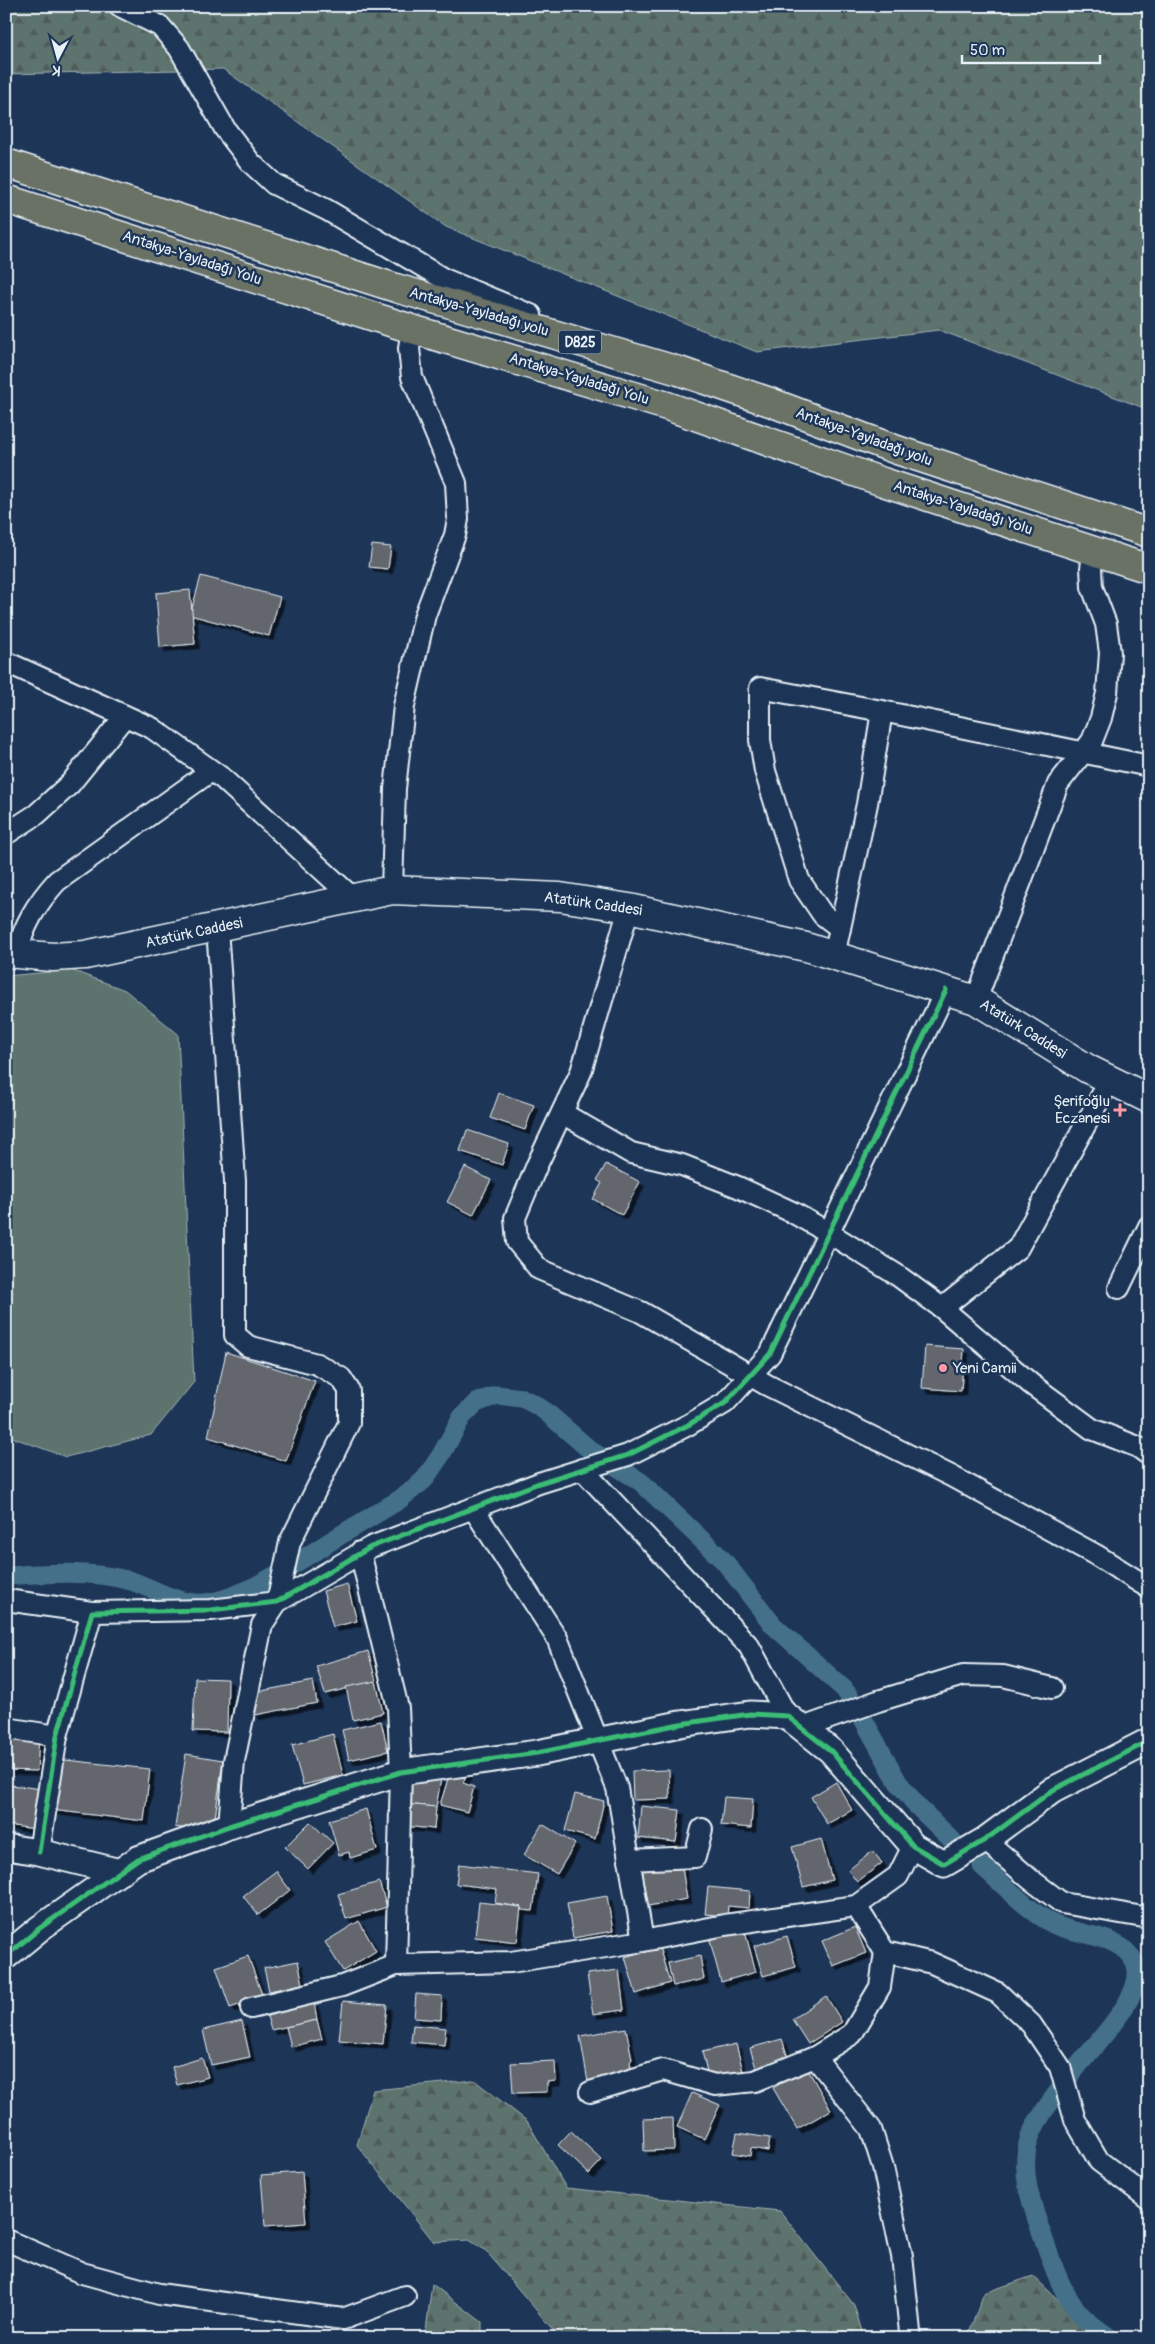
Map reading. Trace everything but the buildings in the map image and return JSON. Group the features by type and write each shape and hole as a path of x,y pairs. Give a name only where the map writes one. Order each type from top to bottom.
{"highway":[{"name":"Antakya-Yayladağı yolu","path":"6,163 396,288 679,371 770,402 897,450 1149,533"},
{"name":"Antakya-Yayladağı Yolu","path":"6,199 412,329 667,406 884,482 1149,569"}],"main road":[{"name":"Atatürk Caddesi","path":"11,954 52,957 84,955 392,890 560,897 629,908 806,947 976,1000 1088,1069 1149,1099"}],"street":[{"path":"120,6 160,26 179,48 225,129 251,162 274,184 328,210 375,240 444,279 501,304 679,371"},
{"path":"392,890 395,789 404,706 425,615 455,536 458,519 456,483 412,377 409,353 412,329"},
{"path":"976,1000 1058,784 1092,741 1101,718 1109,673 1110,653 1106,624 1092,587 1094,551"},
{"path":"6,662 152,728 211,770 354,899"},
{"path":"840,928 823,916 799,880 765,771 760,740 760,688 1149,766"},
{"path":"834,956 867,804 882,711"},
{"path":"6,834 38,814 70,784 125,716"},
{"path":"11,954 40,900 57,882 211,770"},
{"path":"629,908 581,1072 515,1218 517,1242 539,1269 641,1312 752,1376 951,1476 1096,1556 1149,1588"},
{"path":"217,928 235,1181 234,1335 248,1346 317,1364 341,1378 349,1390 349,1423 290,1542 277,1602 262,1624 234,1761 228,1826"},
{"path":"6,1600 92,1612 211,1610 277,1602 360,1552 473,1508 628,1455 688,1426 725,1403 752,1376 770,1354 946,990"},
{"path":"942,1308 1018,1248 1110,1080"},
{"path":"562,1113 631,1153 682,1165 738,1187 792,1212 829,1233 897,1275 942,1308 1031,1384 1092,1429 1138,1447 1149,1455"},
{"path":"1119,1288 1149,1226"},
{"path":"589,1467 749,1646 794,1722 831,1751 913,1846 944,1864 985,1840 1053,1790 1149,1740"},
{"path":"473,1508 556,1638 617,1788 643,1941"},
{"path":"360,1552 398,1708 401,1772 396,1965"},
{"path":"39,1852 57,1736 92,1612"},
{"path":"6,1956 40,1928 138,1859 228,1826 401,1772 537,1754 680,1724 750,1714 794,1722 840,1714 963,1675 1003,1676 1052,1688"},
{"path":"6,1728 57,1736"},
{"path":"630,1860 696,1857 702,1829"},
{"path":"985,1840 1030,1879 1062,1903 1149,1918"},
{"path":"251,2008 342,1986 396,1965 511,1962 643,1941 725,1925 856,1906 898,1876 913,1846"},
{"path":"6,1847 39,1852 120,1872"},
{"path":"590,2092 663,2070 715,2085 755,2081 815,2057 852,2034 880,1987 885,1952 856,1906"},
{"path":"885,1952 932,1963 998,1993 1031,2024 1060,2067 1075,2120 1099,2161 1149,2199"},
{"path":"815,2057 872,2129 883,2167 902,2256 910,2332"},
{"path":"6,2240 82,2273 169,2296 344,2319 405,2296"}],"green space":[{"path":"6,6 1149,6 1149,410 939,330 757,352 446,227 223,69 6,74"},
{"path":"71,970 125,990 178,1034 194,1382 151,1435 66,1457 6,1435 6,976"},
{"path":"474,2080 527,2121 566,2188 780,2211 854,2305 864,2338 560,2338 485,2250 469,2240 434,2242 357,2145 373,2090"},
{"path":"1033,2276 1099,2338 967,2338 984,2293"},
{"path":"432,2284 482,2322 482,2338 425,2338"}],"waterway":[{"path":"6,1576 53,1573 101,1575 131,1581 170,1597 195,1603 212,1602 231,1596 251,1588 292,1566 399,1500 424,1480 441,1455 462,1417 476,1403 497,1395 522,1398 545,1411 590,1450 641,1482 724,1561 773,1625 844,1689 856,1706 898,1782 917,1806 953,1841"},
{"path":"982,1866 1026,1906 1045,1920 1065,1929 1110,1941 1129,1953 1135,1963 1137,1975 1134,1989 1126,2005 1044,2112 1030,2137 1026,2163 1028,2189 1059,2281 1083,2317 1110,2338"}],"cycle path":[{"path":"39,1852 57,1736 92,1612 211,1610 277,1602 371,1547 539,1483 628,1455 688,1425 725,1403 770,1354 946,990"},
{"path":"6,1956 40,1928 138,1859 229,1826 401,1772 537,1753 680,1724 750,1714 787,1716 831,1751 913,1846 944,1864 985,1840 1053,1790 1149,1741"}],"place":[{"name":"Şerifoğlu Eczanesi","path":"1120,1110"},
{"name":"Yeni Camii","path":"943,1368"}]}
